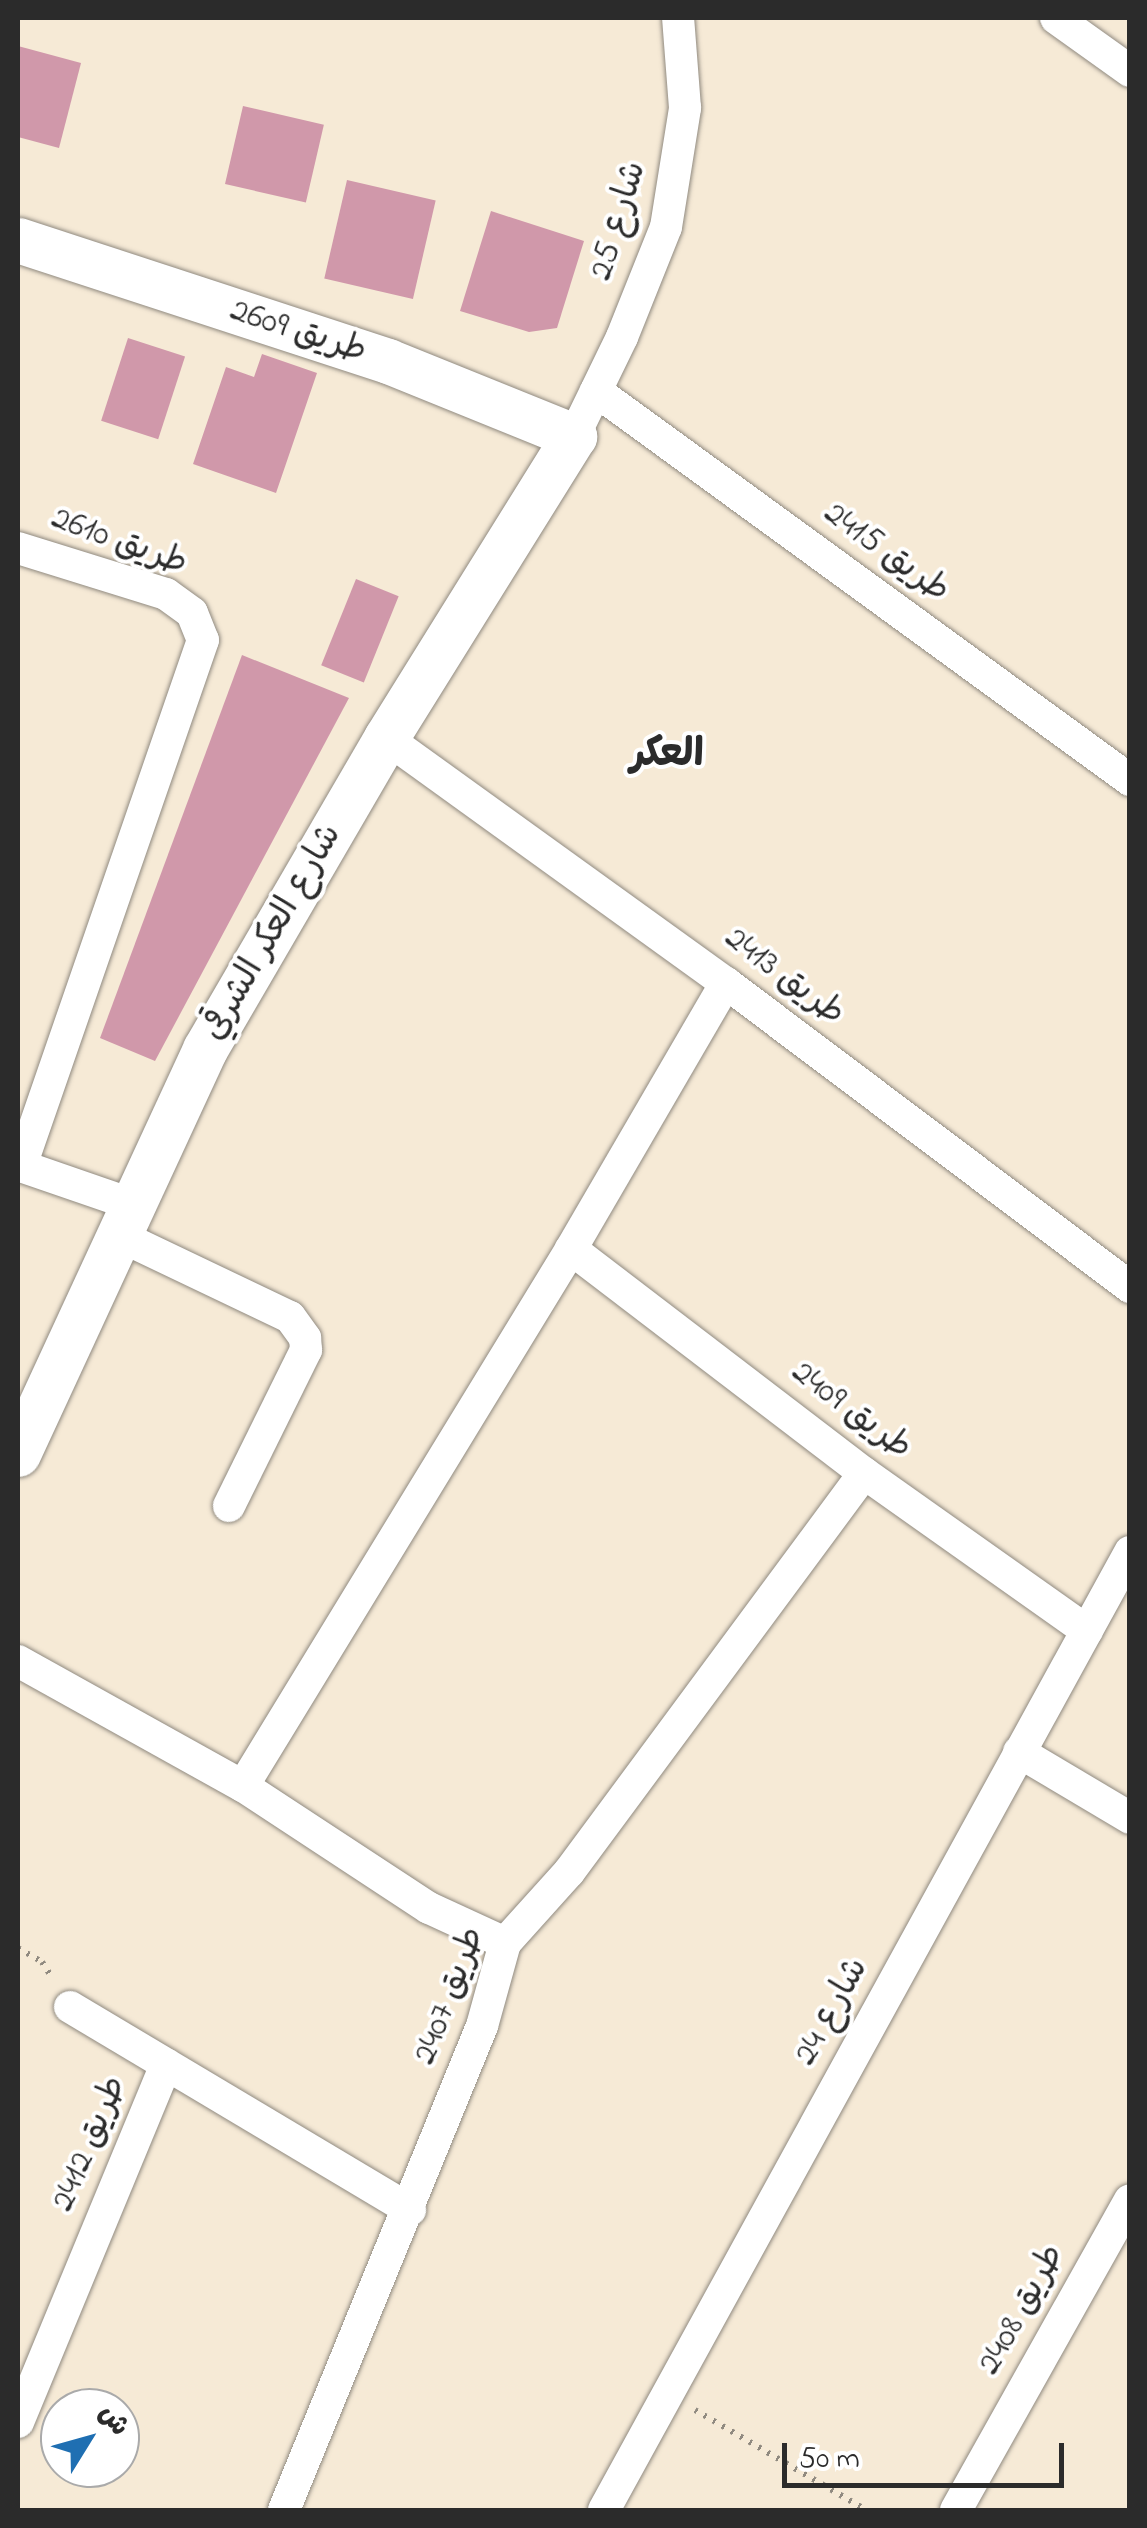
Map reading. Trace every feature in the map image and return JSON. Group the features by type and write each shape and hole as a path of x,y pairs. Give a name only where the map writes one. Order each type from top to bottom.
{"street":[{"name":"شارع 25","path":"574,436 666,227 685,108 678,18"},
{"path":"1056,18 1130,71"},
{"name":"طريق 2609","path":"18,240 388,361 574,436"},
{"name":"طريق 2415","path":"596,391 1130,780"},
{"name":"شارع العكر الشرقي","path":"18,1454 205,1048 386,738 574,436"},
{"name":"طريق 2610","path":"18,548 166,594 192,613 203,640 19,1165"},
{"name":"طريق 2413","path":"386,738 726,983 1130,1287"},
{"path":"243,1786 571,1249 726,983"},
{"path":"19,1165 127,1220 290,1318 305,1338 306,1350 229,1506"},
{"name":"طريق 2409","path":"571,1249 864,1472 1087,1631"},
{"name":"طريق 2407","path":"284,2510 410,2210 482,2026 505,1943 569,1872 864,1472"},
{"name":"شارع 24","path":"604,2510 1130,1552"},
{"path":"18,1661 243,1786 430,1908 505,1943"},
{"path":"1019,1752 1130,1818"},
{"path":"70,2007 410,2210"},
{"name":"طريق 2412","path":"18,2422 166,2064"},
{"name":"طريق 2408","path":"956,2510 1130,2200"}],"path":[{"path":"18,1948 42,1962 70,2007"},
{"path":"668,2394 866,2510"}],"building":[{"path":"18,46 81,63 59,148 18,137"},
{"path":"243,106 324,125 306,203 225,184"},
{"path":"347,180 436,200 413,299 324,278"},
{"path":"491,211 584,241 557,328 529,332 460,311"},
{"path":"128,338 185,357 158,439 101,421"},
{"path":"262,354 317,373 276,493 193,464 226,367 254,377"},
{"path":"356,579 399,596 364,682 321,665"},
{"path":"242,655 349,698 155,1061 100,1038"}],"district":[{"name":"العكر","path":"667,756"}]}
